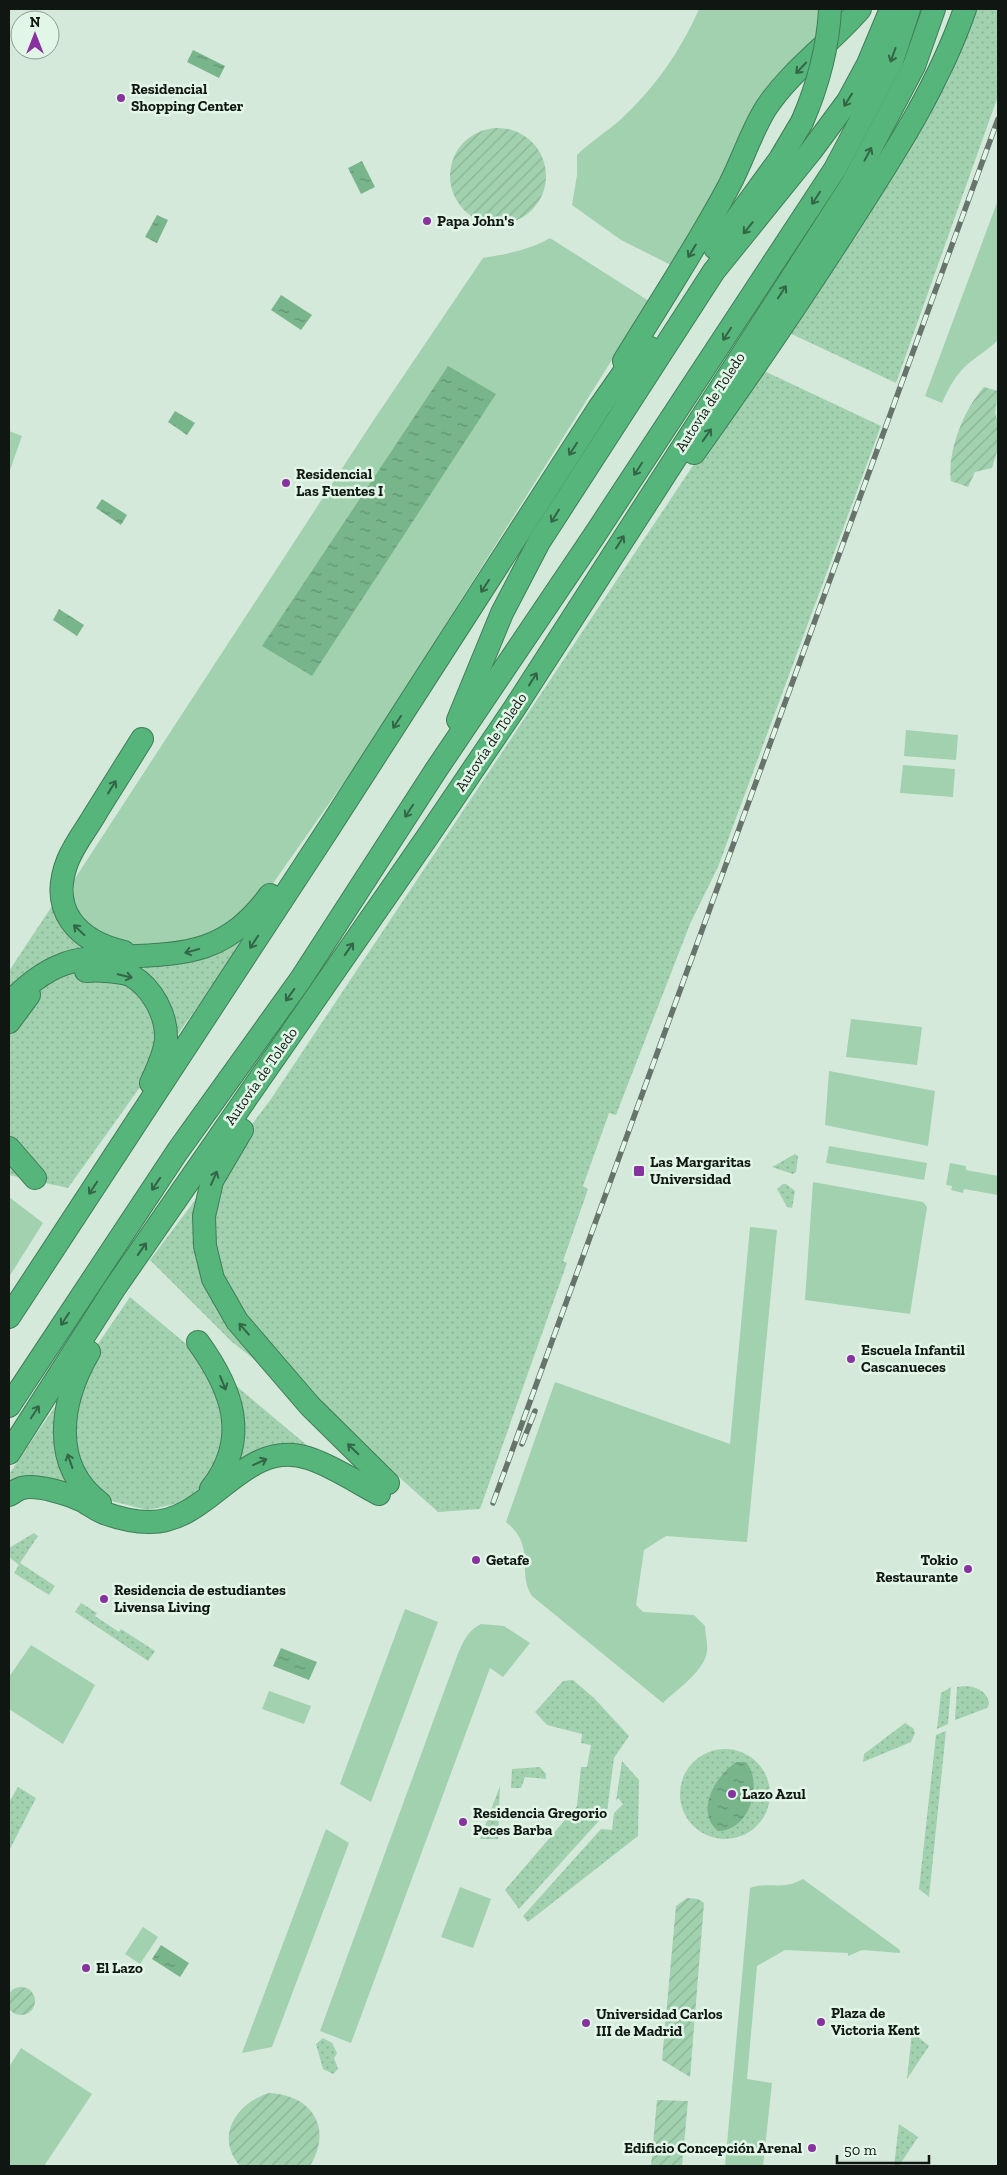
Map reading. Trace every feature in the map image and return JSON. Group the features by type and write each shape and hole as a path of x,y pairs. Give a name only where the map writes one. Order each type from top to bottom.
{"highway":[{"path":"436,770 510,594 581,475 650,348 694,277 780,159 802,122 821,75 829,28 830,9"},
{"path":"599,408 616,374 731,182 753,132 767,107 808,61 838,34 860,9"},
{"path":"581,475 662,354 714,271 811,151 848,101 868,64 891,9"},
{"name":"Autovía de Toledo","path":"9,1406 177,1152 301,980 436,770 594,536 835,169 892,61 909,9"},
{"name":"Autovía de Toledo","path":"9,1453 114,1289 428,836 508,717 852,184 914,66 934,9"},
{"path":"922,104 954,9"},
{"path":"660,479 687,463 758,363 901,144 956,37 966,9"},
{"path":"9,1317 329,828 599,408 634,358 650,348"},
{"path":"142,739 68,860 60,887 64,907 70,921 80,932 107,947 157,956"},
{"path":"9,1004 28,985 45,973 65,964 91,958 182,954 201,949 240,929 257,913 306,847 329,828"},
{"path":"9,1022 26,997 70,973 94,970 131,976 152,993 162,1014 166,1038 158,1068 130,1132"},
{"path":"9,1495 24,1487 60,1491 103,1512 126,1519 150,1522 170,1519 192,1511 216,1494 242,1470 262,1460 284,1454 308,1458 384,1488 237,1321 213,1279 205,1246 204,1216 212,1181 229,1150 306,1032 321,989"},
{"path":"9,1148 32,1185 9,1166"},
{"path":"114,1289 101,1332 82,1363 70,1391 63,1436 68,1461 80,1484 98,1501 126,1519"},
{"path":"192,1511 217,1482 231,1455 235,1429 229,1398 216,1367 198,1342"}],"shaded area":[{"path":"699,9 823,9 821,39 715,195 673,266 621,240 572,205 577,175 577,155 619,121 655,83 684,40"},
{"path":"973,9 998,9 998,96 896,383 785,331 912,141 949,80"},
{"path":"498,128 516,132 532,142 542,158 546,176 542,194 532,210 516,220 498,224 480,220 464,210 454,194 450,176 454,158 464,142 480,132"},
{"path":"998,200 998,340 960,372 950,386 942,403 925,396"},
{"path":"550,238 649,301 366,751 269,889 217,933 171,949 138,947 96,935 74,906 74,880 371,424 483,258 526,249"},
{"path":"758,368 881,426 718,867 690,924 616,1115 609,1113 583,1186 588,1189 563,1261 567,1263 480,1509 438,1512 361,1443 232,1342 150,1260 271,1099"},
{"path":"984,387 998,391 995,413 998,423 998,448 992,468 975,472 968,487 951,481 950,469 954,444 964,418"},
{"path":"9,431 22,436 9,473"},
{"path":"906,730 958,735 956,760 904,756"},
{"path":"903,765 955,769 953,797 900,793"},
{"path":"56,900 66,928 253,929 68,1188 9,1175 9,971"},
{"path":"851,1019 922,1027 917,1065 846,1057"},
{"path":"829,1071 935,1091 928,1146 825,1125"},
{"path":"829,1146 927,1163 924,1180 826,1163"},
{"path":"795,1154 798,1156 796,1172 793,1174 772,1167"},
{"path":"950,1163 966,1166 966,1170 998,1176 998,1195 964,1189 963,1193 951,1190 952,1186 946,1185"},
{"path":"813,1182 923,1202 927,1207 910,1314 805,1300"},
{"path":"786,1184 795,1191 792,1208 787,1207 777,1189"},
{"path":"9,1197 43,1223 9,1277"},
{"path":"750,1227 777,1230 747,1542 666,1536 644,1550 636,1605 643,1612 694,1615 705,1626 707,1651 701,1666 690,1679 663,1703 532,1596 526,1577 524,1550 521,1541 506,1522 555,1382 730,1444"},
{"path":"130,1297 315,1452 188,1501 148,1510 115,1502 52,1481 9,1481 9,1474"},
{"path":"34,1533 38,1536 20,1563 55,1586 49,1595 14,1573 19,1565 9,1557 9,1548"},
{"path":"81,1603 97,1613 95,1616 119,1632 121,1629 155,1651 148,1661 75,1612"},
{"path":"405,1609 438,1622 371,1802 340,1784"},
{"path":"481,1624 504,1626 530,1643 503,1677 490,1668 351,2043 320,2031 457,1656 469,1634"},
{"path":"31,1645 95,1685 63,1744 9,1709 9,1677"},
{"path":"573,1680 594,1698 629,1736 614,1758 607,1812 519,1909 505,1890 577,1806 581,1767 587,1767 591,1745 581,1743 582,1734 547,1725 535,1712 563,1681"},
{"path":"966,1686 984,1693 989,1704 987,1708 955,1720 957,1687"},
{"path":"951,1687 948,1724 937,1729 941,1693"},
{"path":"269,1691 311,1706 304,1724 262,1709"},
{"path":"905,1723 913,1728 915,1733 911,1742 863,1762 864,1754"},
{"path":"946,1731 929,1897 919,1889 936,1735"},
{"path":"725,1749 742,1752 757,1762 767,1777 770,1794 767,1811 757,1826 742,1836 725,1839 708,1836 693,1826 683,1811 680,1794 683,1777 693,1762 708,1752"},
{"path":"622,1761 639,1780 638,1836 528,1922 523,1916 601,1829 612,1830 614,1813 623,1804 618,1798 616,1801"},
{"path":"540,1767 546,1774 546,1779 525,1777 521,1788 511,1788 512,1769"},
{"path":"500,1786 498,1839 480,1839"},
{"path":"18,1787 36,1798 9,1851 9,1802"},
{"path":"326,1829 349,1843 272,2047 242,2053"},
{"path":"803,1879 900,1950 900,1953 862,1950 848,1956 848,1953 785,1950 757,1966 747,2079 772,2083 763,2166 725,2166 750,1888 796,1883"},
{"path":"460,1887 491,1899 473,1948 441,1937"},
{"path":"687,1898 698,1899 704,1903 690,2077 662,2060 676,1906"},
{"path":"143,1927 158,1937 140,1964 125,1954"},
{"path":"21,1987 31,1991 35,2001 31,2011 21,2015 11,2011 7,2001 11,1991"},
{"path":"912,2032 929,2046 907,2079"},
{"path":"323,2038 332,2043 337,2053 334,2058 338,2069 333,2074 323,2069 316,2044"},
{"path":"21,2048 92,2094 44,2166 9,2166 9,2067"},
{"path":"269,2093 284,2095 297,2100 307,2107 314,2116 318,2127 319,2139 317,2152 310,2166 240,2166 232,2155 229,2132 233,2122 247,2104"},
{"path":"657,2100 688,2101 682,2166 651,2166"},
{"path":"899,2124 918,2137 899,2166 894,2166"}],"water":[{"path":"193,50 225,66 219,78 187,62"},
{"path":"362,161 375,187 361,194 348,168"},
{"path":"157,215 168,220 157,243 145,237"},
{"path":"281,295 312,315 301,330 271,310"},
{"path":"448,366 496,394 312,676 262,646"},
{"path":"175,411 195,423 187,435 168,422"},
{"path":"102,499 127,515 121,525 96,508"},
{"path":"59,609 84,625 77,636 53,620"},
{"path":"281,1648 317,1662 309,1680 273,1666"},
{"path":"737,1762 746,1762 751,1771 754,1782 750,1805 738,1823 729,1829 718,1831 711,1823 708,1814 708,1804 715,1784"},
{"path":"161,1945 189,1963 180,1977 152,1959"}],"railway":[{"path":"493,1503 998,119"},
{"path":"522,1444 535,1411"}],"place":[{"name":"Residencial Shopping Center","path":"121,98"},
{"name":"Papa John's","path":"427,221"},
{"name":"Residencial Las Fuentes I","path":"286,483"},
{"name":"Las Margaritas Universidad","path":"639,1171"},
{"name":"Escuela Infantil Cascanueces","path":"851,1359"},
{"name":"Getafe","path":"476,1560"},
{"name":"Tokio Restaurante","path":"968,1569"},
{"name":"Residencia de estudiantes Livensa Living","path":"104,1599"},
{"name":"Lazo Azul","path":"732,1794"},
{"name":"Residencia Gregorio Peces Barba","path":"463,1822"},
{"name":"El Lazo","path":"86,1968"},
{"name":"Plaza de Victoria Kent","path":"821,2022"},
{"name":"Universidad Carlos III de Madrid","path":"586,2023"},
{"name":"Edificio Concepción Arenal","path":"812,2148"}]}
